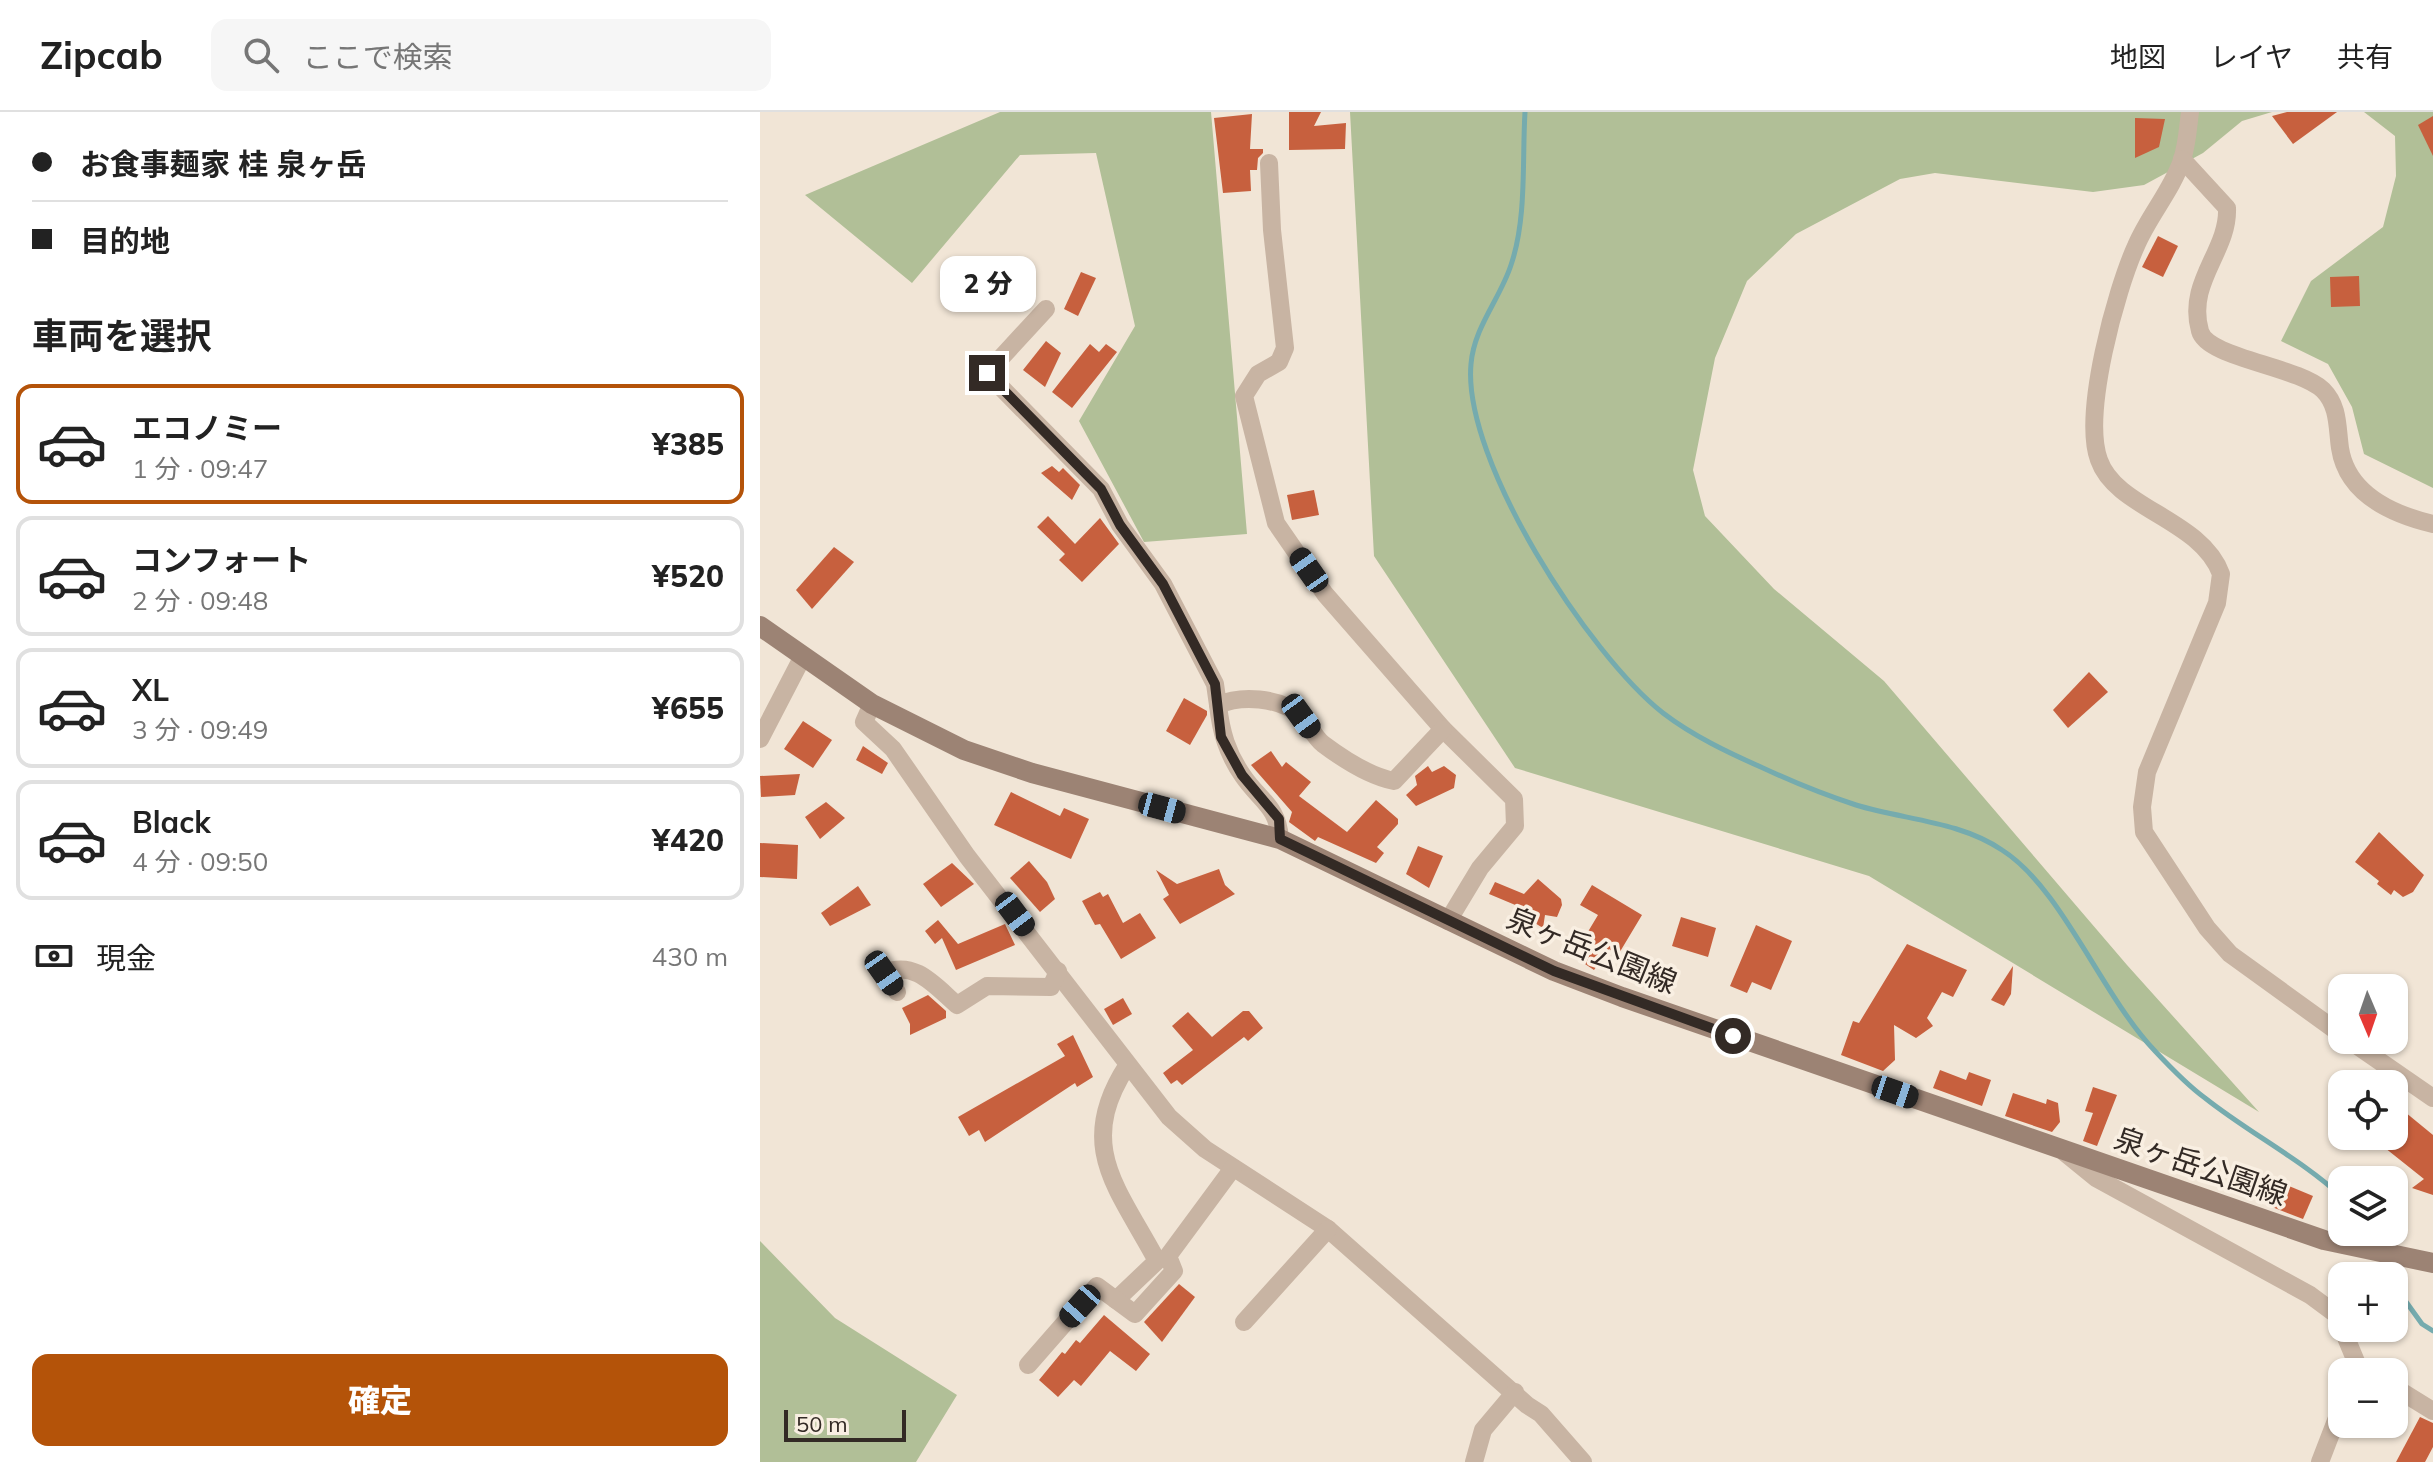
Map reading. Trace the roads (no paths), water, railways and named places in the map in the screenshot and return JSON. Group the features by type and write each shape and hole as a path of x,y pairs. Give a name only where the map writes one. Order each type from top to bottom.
{"main road":[{"name":"泉ヶ岳公園線","path":"760,626 872,704 964,750 1009,766 1280,839 1345,867 1448,921 1554,971 1622,997 2357,1249 2431,1263"}],"street":[{"path":"2190,112 2182,159 2130,259 2101,369 2094,417 2099,460 2112,480 2183,529 2207,551 2221,574 2217,603 2152,755 2142,823 2183,893 2230,954 2328,1025"},
{"path":"2182,159 2227,208 2226,229 2210,259 2199,292 2198,327 2203,340 2216,348 2284,369 2325,392 2336,410 2344,464 2357,487 2367,497 2433,524"},
{"path":"1269,163 1272,230 1285,348 1279,362 1258,374 1244,396 1276,523 1325,594 1443,729 1514,799 1515,826 1480,868 1448,921"},
{"path":"1046,309 987,373 1101,489 1120,525 1163,584 1215,684 1221,737 1242,775 1279,819 1280,839"},
{"path":"760,739 802,658"},
{"path":"1218,705 1238,697 1286,706 1301,716 1320,742 1378,778 1394,781 1443,729"},
{"path":"872,704 864,722 893,749 967,856 1169,1117 1205,1149 1328,1229 1541,1414 1583,1462"},
{"path":"897,992 884,973 899,966 918,972 957,1005 987,986 1051,987 1058,971"},
{"path":"2369,1054 2433,1098"},
{"path":"1116,1300 1157,1261 1101,1148 1103,1117 1127,1066"},
{"path":"2062,1150 2096,1178 2310,1295 2328,1308"},
{"path":"1028,1365 1097,1286 1135,1314 1174,1271 1168,1256 1233,1168"},
{"path":"1244,1322 1328,1229"},
{"path":"1474,1462 1483,1430 1515,1392"},
{"path":"2408,1396 2433,1411"},
{"path":"2320,1462 2329,1438"}],"waterway":[{"path":"1525,112 1520,228 1511,265 1473,351 1474,404 1487,451 1508,501 1536,553 1601,648 1663,713 1724,750 1833,797 1950,827 2002,850 2024,867 2044,890 2117,1002 2155,1051 2222,1111 2328,1186"},
{"path":"2384,1258 2386,1262"},
{"path":"2408,1304 2422,1324 2433,1331"}]}
